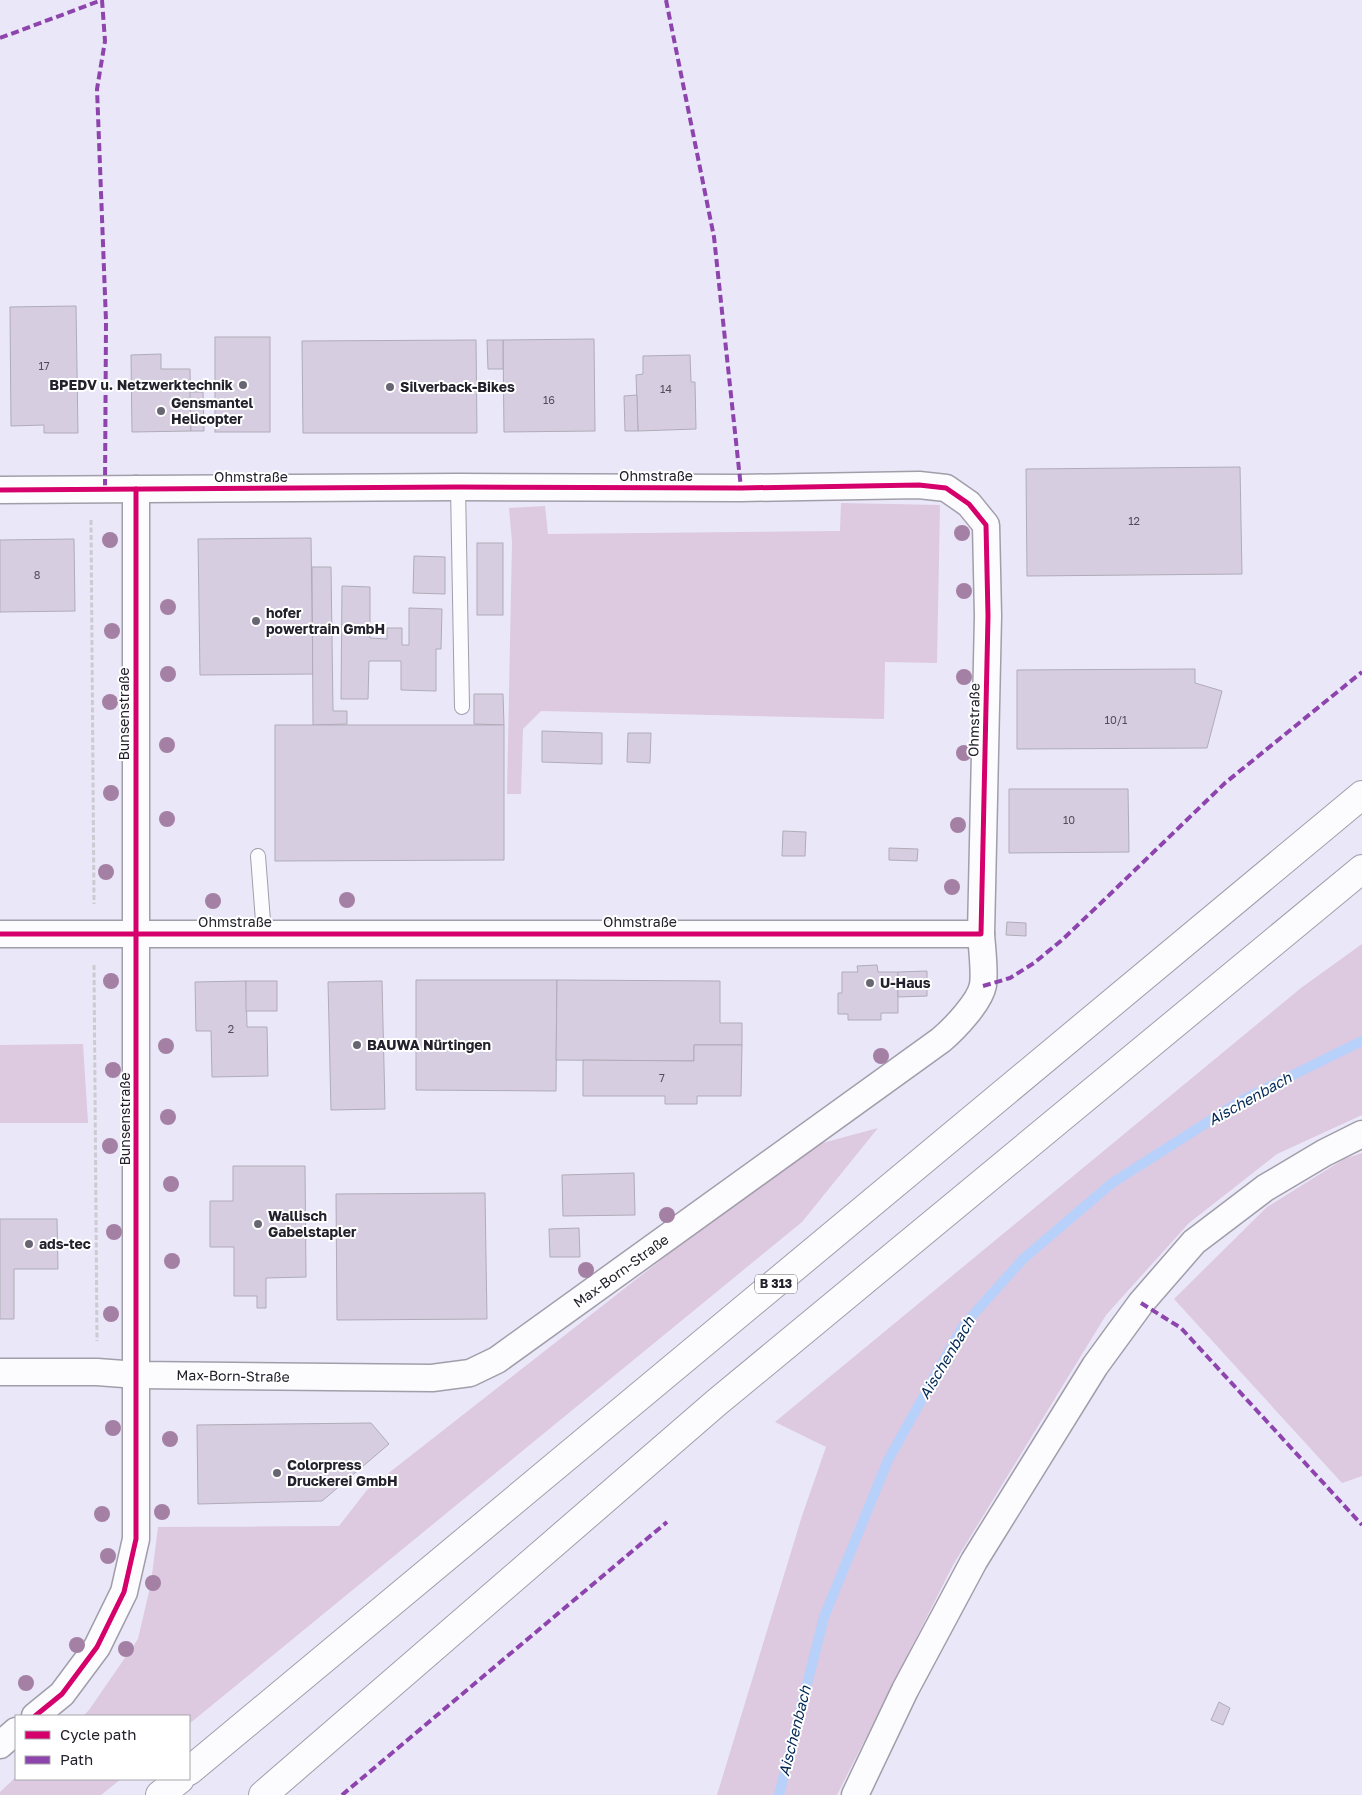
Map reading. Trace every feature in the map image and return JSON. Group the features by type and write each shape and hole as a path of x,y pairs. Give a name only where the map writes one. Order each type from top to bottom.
{"highway":[{"name":"B 313","path":"190,1771 1362,795"},
{"path":"263,1795 716,1403 1362,870"},
{"path":"160,1795 179,1780"}],"street":[{"name":"Ohmstraße","path":"0,490 458,487 740,488 919,485 946,488 969,504 986,525 988,554 981,934 0,934"},
{"name":"Bunsenstraße","path":"36,1715 62,1694 98,1647 124,1592 136,1539 136,489"},
{"name":"Max-Born-Straße","path":"0,1372 432,1378 470,1373 497,1360 954,1029 972,1007 983,986 981,934"},
{"path":"855,1795 905,1690 974,1561 1095,1366 1141,1302 1194,1242 1265,1188 1324,1153 1362,1134"},
{"path":"0,1745 15,1733"}],"lane":[{"path":"458,487 462,707"},
{"path":"258,856 264,934"}],"shaded area":[{"path":"841,503 940,505 937,663 885,662 884,719 541,711 523,729 521,794 507,794 512,542 509,508 545,506 548,534 840,531"},
{"path":"1362,944 1362,1115 1277,1154 1189,1223 1106,1315 953,1565 837,1795 717,1795 802,1516 826,1447 775,1422 1301,988"},
{"path":"83,1044 88,1123 0,1123 0,1045"},
{"path":"878,1128 802,1222 190,1723 190,1715 84,1715 138,1639 151,1583 158,1527 339,1526 367,1490 804,1148"},
{"path":"1362,1153 1362,1476 1342,1483 1174,1299 1267,1207 1344,1159"},
{"path":"15,1778 15,1780 120,1780 101,1795 0,1795 0,1792"}],"building":[{"path":"76,306 78,433 44,433 44,425 11,426 10,307"},
{"name":"BPEDV u. Netzwerktechnik","path":"215,337 270,337 270,432 215,432"},
{"path":"594,339 595,431 504,432 503,340"},
{"name":"Silverback-Bikes","path":"476,340 477,433 303,433 302,341"},
{"path":"487,340 503,340 503,369 488,369"},
{"name":"Gensmantel Helicopter","path":"161,354 161,369 190,369 191,431 132,432 131,355"},
{"path":"690,355 691,382 695,382 696,429 638,431 636,375 643,374 643,356"},
{"path":"190,392 203,392 204,431 191,431"},
{"path":"637,395 638,431 625,431 624,396"},
{"path":"1240,467 1242,574 1027,576 1026,469"},
{"name":"hofer powertrain GmbH","path":"311,538 313,674 200,675 198,539"},
{"path":"74,539 75,611 0,612 0,540"},
{"path":"477,543 503,543 503,615 477,615"},
{"path":"414,556 445,557 445,594 413,593"},
{"path":"312,567 331,567 333,711 347,711 347,724 313,725"},
{"path":"342,586 370,587 370,638 387,639 387,628 402,628 402,645 409,645 409,608 442,609 441,649 436,649 436,691 401,690 401,661 369,661 368,699 341,699"},
{"path":"1195,669 1195,683 1222,691 1207,748 1017,749 1017,670"},
{"path":"474,694 503,694 504,725 474,724"},
{"path":"275,725 504,725 504,860 275,861"},
{"path":"542,731 602,733 602,764 542,762"},
{"path":"628,733 651,733 650,763 627,762"},
{"path":"1009,789 1128,789 1129,852 1009,853"},
{"path":"783,831 806,832 805,856 782,856"},
{"path":"889,848 918,849 917,861 889,860"},
{"path":"1007,922 1026,923 1026,936 1006,935"},
{"name":"U-Haus","path":"877,965 878,972 898,972 898,1013 881,1013 881,1020 848,1020 848,1014 838,1014 838,993 842,993 842,972 858,972 857,966"},
{"path":"927,971 927,996 898,997 898,972"},
{"path":"416,980 557,980 556,1091 416,1090"},
{"path":"557,980 720,981 720,1023 742,1023 742,1045 694,1045 694,1061 556,1060"},
{"path":"246,981 247,1027 267,1027 268,1076 212,1077 211,1031 196,1031 195,982"},
{"path":"246,981 277,981 277,1011 246,1011"},
{"name":"BAUWA Nürtingen","path":"382,981 385,1109 331,1110 328,982"},
{"path":"694,1045 742,1045 741,1096 697,1096 697,1104 665,1104 665,1096 583,1096 583,1060 694,1061"},
{"name":"Wallisch Gabelstapler","path":"233,1166 305,1166 306,1277 266,1278 266,1308 257,1308 257,1296 234,1296 234,1247 210,1247 210,1201 233,1201"},
{"path":"634,1173 635,1215 563,1216 562,1175"},
{"path":"485,1193 487,1319 337,1320 336,1194"},
{"name":"ads-tec","path":"0,1219 57,1219 58,1269 14,1269 14,1319 0,1319"},
{"path":"579,1228 580,1257 550,1257 549,1229"},
{"name":"Colorpress Druckerei GmbH","path":"371,1423 389,1444 322,1501 198,1504 197,1425"},
{"path":"1219,1702 1230,1708 1223,1725 1211,1720"}],"waterway":[{"name":"Aischenbach","path":"779,1795 824,1617 888,1460 963,1326 1023,1259 1112,1183 1244,1099 1362,1041"}],"marked path":[{"path":"102,0 105,41 97,89 106,321 105,489"},
{"path":"0,38 102,0"},
{"path":"666,0 714,237 741,488"},
{"path":"983,986 1010,978 1034,963 1062,940 1225,783 1362,672"},
{"path":"1141,1303 1181,1328 1362,1525"},
{"path":"342,1795 667,1522"}],"cycle path":[{"path":"0,490 458,487 741,488 919,485 946,488 969,504 986,525 988,616 981,934 0,934"},
{"path":"36,1715 62,1694 97,1647 124,1592 136,1539 136,489"}],"place":[{"name":"BPEDV u. Netzwerktechnik","path":"243,385"},
{"name":"Silverback-Bikes","path":"390,387"},
{"name":"Gensmantel Helicopter","path":"161,411"},
{"name":"hofer powertrain GmbH","path":"256,621"},
{"name":"U-Haus","path":"870,983"},
{"name":"BAUWA Nürtingen","path":"357,1045"},
{"name":"Wallisch Gabelstapler","path":"258,1224"},
{"name":"ads-tec","path":"29,1244"},
{"name":"Colorpress Druckerei GmbH","path":"277,1473"}]}
